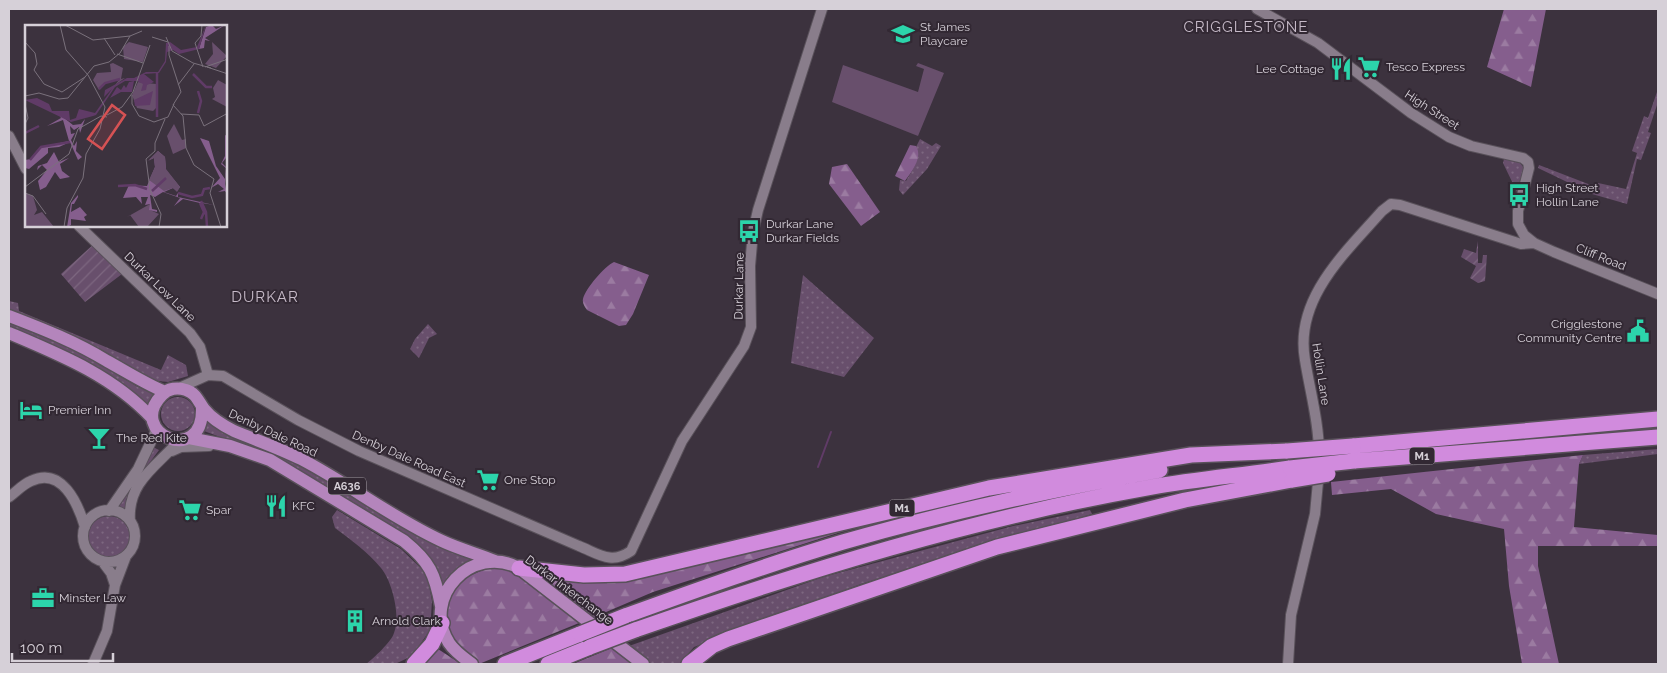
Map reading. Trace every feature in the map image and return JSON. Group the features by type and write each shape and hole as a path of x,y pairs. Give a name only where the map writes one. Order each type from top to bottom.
{"highway":[{"name":"M1","path":"519,568 584,575 625,574 998,486 1191,455 1352,446 1658,419"},
{"name":"M1","path":"548,664 635,630 748,590 930,536 1053,507 1153,487 1291,474 1380,460 1658,437"},
{"name":"M1","path":"505,664 625,616 744,574 844,542 1073,486 1170,468 1287,451"},
{"name":"M1","path":"689,664 712,646 728,638 997,547 1291,474"},
{"path":"414,664 432,644 441,616"}],"main road":[{"path":"9,316 54,333 107,361 138,381 165,392"},
{"path":"9,333 74,362 105,379 134,399 167,438 184,439 200,425 199,402"},
{"path":"154,424 155,404 165,392 179,388"},
{"name":"Denby Dale Road","path":"179,388 199,402 218,423 302,459 443,542 495,561"},
{"name":"A636","path":"184,439 230,446 270,460 410,546 421,555 436,579 441,616"},
{"path":"472,664 453,648 441,616 447,590 454,579 472,567 495,561"},
{"name":"Durkar Interchange","path":"495,561 507,562 519,568 643,664"}],"street":[{"name":"Durkar Lane","path":"611,559 621,558 630,551 682,441 744,346 751,327 750,266 758,210 822,9"},
{"name":"High Street","path":"1257,9 1318,43 1411,113 1449,137 1471,146 1516,156 1528,162 1529,174 1518,211 1518,224 1524,235 1534,243"},
{"path":"9,136 25,167"},
{"name":"Hollin Lane","path":"1288,664 1292,616 1319,488 1319,447 1303,342 1306,316 1314,296 1352,246 1382,211 1391,204 1400,205 1521,244 1534,243"},
{"name":"Durkar Low Lane","path":"81,228 190,333 200,347 206,377"},
{"name":"Cliff Road","path":"1534,243 1658,294"},
{"name":"Denby Dale Road East","path":"206,377 223,376 298,420 358,451 611,559"},
{"path":"179,388 206,377"},
{"path":"199,402 206,377"},
{"path":"110,511 138,469 154,424"},
{"path":"93,664 107,631 115,585 135,538 130,521 129,506 133,493 150,469 184,439"},
{"path":"168,453 181,447 230,446"},
{"path":"9,497 31,480 46,478 66,487 78,505 86,527 84,539 86,548 91,555 102,561 111,573 115,585"},
{"path":"78,505 97,514"},
{"path":"86,527 97,514 110,511 121,514 130,521"},
{"path":"102,561 115,561 126,556"}],"shaded area":[{"path":"918,63 944,73 918,136 832,102 843,65 918,92 924,69 916,66"},
{"path":"1658,89 1658,102 1648,132 1651,133 1641,160 1637,159 1627,204 1592,194 1538,168 1539,165 1596,187 1598,183 1626,189 1637,153 1632,151 1644,116 1648,118"},
{"path":"920,139 932,146 936,143 941,146 927,169 903,195 899,190 900,180 906,181 913,169 917,157 916,147"},
{"path":"1504,159 1520,163 1524,168 1518,194 1503,163"},
{"path":"1478,241 1478,263 1482,263 1483,255 1487,255 1485,281 1478,283 1470,278 1476,266 1461,257 1464,249 1476,253"},
{"path":"96,242 126,271 85,302 61,274"},
{"path":"803,275 874,338 844,377 791,363"},
{"path":"9,301 18,303 19,311 161,370 168,355 186,365 188,376 168,382 150,380 9,312"},
{"path":"9,320 77,350 138,387 156,393 148,405 99,371 9,329"},
{"path":"428,324 437,334 429,338 419,358 410,349 415,339"},
{"path":"178,397 185,398 190,402 194,407 194,421 190,426 185,430 178,431 171,430 166,426 162,421 161,414 162,407 166,402 171,398"},
{"path":"208,420 285,456 476,559 456,572 442,592 441,578 433,564 260,452 204,431"},
{"path":"153,447 159,450 139,477 124,510 116,507"},
{"path":"1658,449 1658,454 1579,464 1583,455"},
{"path":"337,510 401,549 427,574 432,601 430,630 412,656 395,664 366,664 393,636 396,626 396,608 389,581 381,568 365,551 335,528 332,517"},
{"path":"1090,510 1092,514 861,584 694,647 679,664 650,664 629,646 823,577 1013,526"},
{"path":"109,516 124,522 130,537 124,552 109,558 94,552 88,537 94,522"}],"green space":[{"path":"1504,9 1546,9 1531,87 1487,67"},
{"path":"910,145 916,146 918,155 916,164 905,181 895,176"},
{"path":"847,164 880,212 861,226 829,184 832,167"},
{"path":"614,262 649,275 633,314 626,325 619,326 587,310 583,300 587,290 596,278"},
{"path":"1583,455 1579,464 1574,527 1658,535 1658,546 1538,546 1538,566 1559,664 1522,664 1509,586 1504,529 1436,514 1391,489 1332,495 1331,482"},
{"path":"845,527 847,530 653,592 592,618 536,574 608,581"},
{"path":"495,567 511,569 579,623 479,664 455,644 449,628 447,610 449,600 459,584 475,573"},
{"path":"614,647 637,664 573,664"},
{"path":"438,649 461,664 425,664"}],"waterway":[{"path":"818,467 831,432"}],"place":[{"name":"St James Playcare","path":"903,34"},
{"name":"Tesco Express","path":"1369,67"},
{"name":"Lee Cottage","path":"1341,69"},
{"name":"High Street Hollin Lane","path":"1519,195"},
{"name":"Durkar Lane Durkar Fields","path":"749,231"},
{"name":"Crigglestone Community Centre","path":"1638,331"},
{"name":"Premier Inn","path":"31,410"},
{"name":"The Red Kite","path":"99,438"},
{"name":"One Stop","path":"488,480"},
{"name":"KFC","path":"276,506"},
{"name":"Spar","path":"190,510"},
{"name":"Minster Law","path":"43,598"},
{"name":"Arnold Clark","path":"355,621"}],"district":[{"name":"CRIGGLESTONE","path":"1246,27"},
{"name":"DURKAR","path":"265,297"}]}
